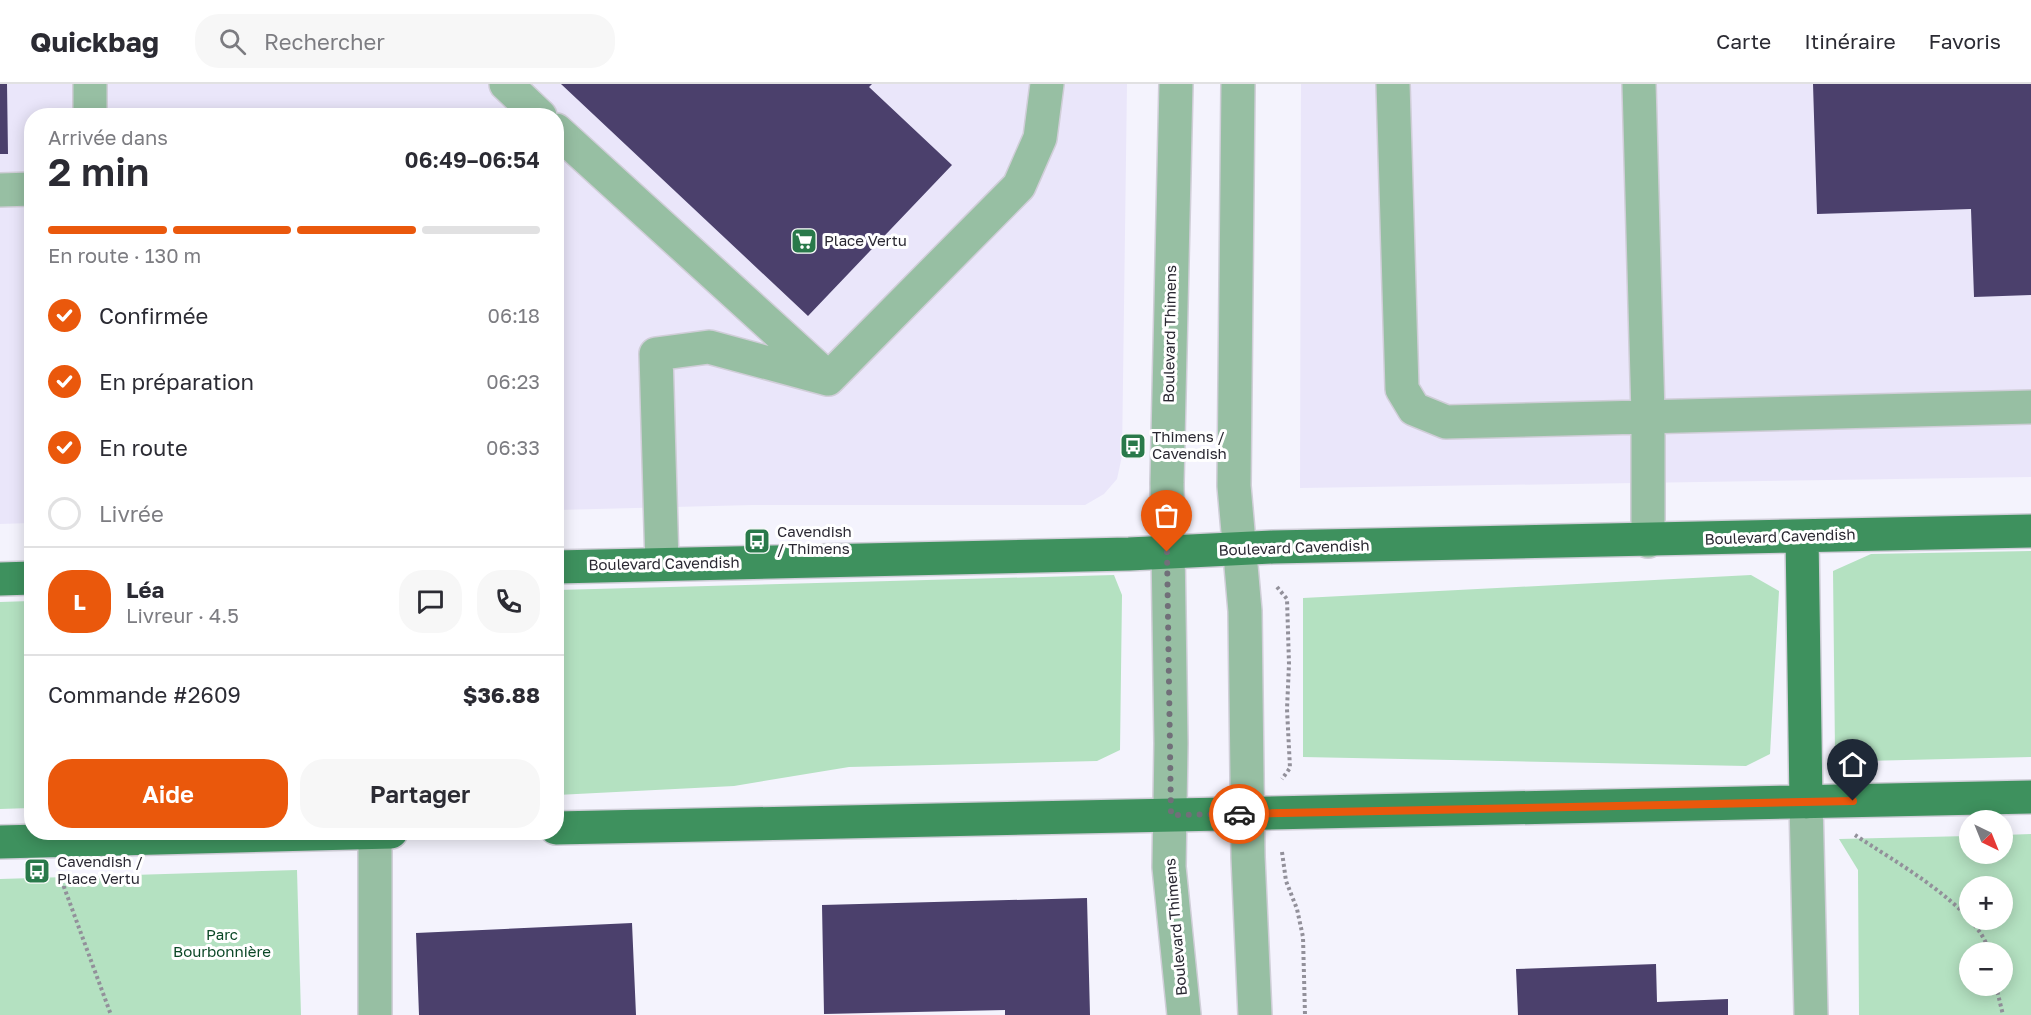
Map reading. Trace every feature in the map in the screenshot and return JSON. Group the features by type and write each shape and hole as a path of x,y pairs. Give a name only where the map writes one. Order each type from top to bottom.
{"main road":[{"name":"Boulevard Cavendish","path":"564,567 2031,531"},
{"path":"1802,536 1806,802"},
{"path":"0,579 24,578"},
{"path":"564,828 2031,797"},
{"path":"0,842 34,840"}],"street":[{"path":"90,84 90,108"},
{"path":"506,84 532,108"},
{"path":"828,379 1019,186 1040,138 1047,84"},
{"name":"Boulevard Thimens","path":"1176,84 1167,552 1171,815 1169,884 1184,1015"},
{"path":"1238,84 1234,486 1245,611 1247,813 1255,1015"},
{"path":"1393,84 1402,389 1414,409 1446,422 1648,415 2031,408"},
{"path":"1639,84 1648,415 1648,541"},
{"path":"564,137 828,379"},
{"path":"0,190 24,189"},
{"path":"662,564 656,354 709,347 828,379"},
{"path":"1806,802 1811,1015"},
{"path":"375,840 375,1015"}],"path":[{"path":"1279,590 1287,599 1289,664 1287,709 1290,768 1282,778"},
{"path":"1847,830 1949,900 1986,938 1987,942"},
{"path":"1286,858 1286,881 1297,909 1303,937 1305,1015"},
{"path":"65,870 64,887 111,1015"},
{"path":"1998,996 2003,1015"}],"shaded area":[{"path":"0,84 1127,84 1122,456 1117,479 1104,494 1085,505 752,505 564,510 564,108 24,108 24,523 0,524"},
{"path":"1301,84 2031,84 2031,477 1300,488"}],"green space":[{"path":"2031,551 2031,757 1864,761 1835,752 1833,571 1871,554"},
{"path":"1114,575 1122,595 1120,750 1097,761 849,767 734,786 564,795 564,590"},
{"path":"1751,575 1779,591 1770,754 1746,766 1303,757 1303,598"},
{"path":"24,601 24,808 0,809 0,602"},
{"path":"2031,834 2031,1015 1859,1015 1858,870 1839,839 1959,836 1959,864 2013,864 2013,835"},
{"name":"Parc Bourbonnière","path":"297,870 301,1015 0,1015 0,879"}],"building":[{"path":"0,84 7,84 8,154 0,154"},
{"name":"Place Vertu","path":"561,84 872,84 869,87 952,165 808,316"},
{"path":"1813,84 2031,84 2031,295 1974,297 1971,209 1817,214"},
{"path":"1087,898 1090,1015 1005,1015 1005,1010 824,1014 822,905"},
{"path":"632,923 636,1015 419,1015 416,933"},
{"path":"1656,964 1657,1002 1728,999 1728,1015 1518,1015 1516,969"}],"way so far":[{"path":"1167,552 1171,815 1239,814"}],"place":[{"name":"Place Vertu","path":"804,241"},
{"name":"Thimens / Cavendish","path":"1133,446"},
{"name":"Cavendish / Thimens","path":"757,541"},
{"name":"Cavendish / Place Vertu","path":"37,871"}],"route":[{"path":"1239,814 1853,801"}]}
